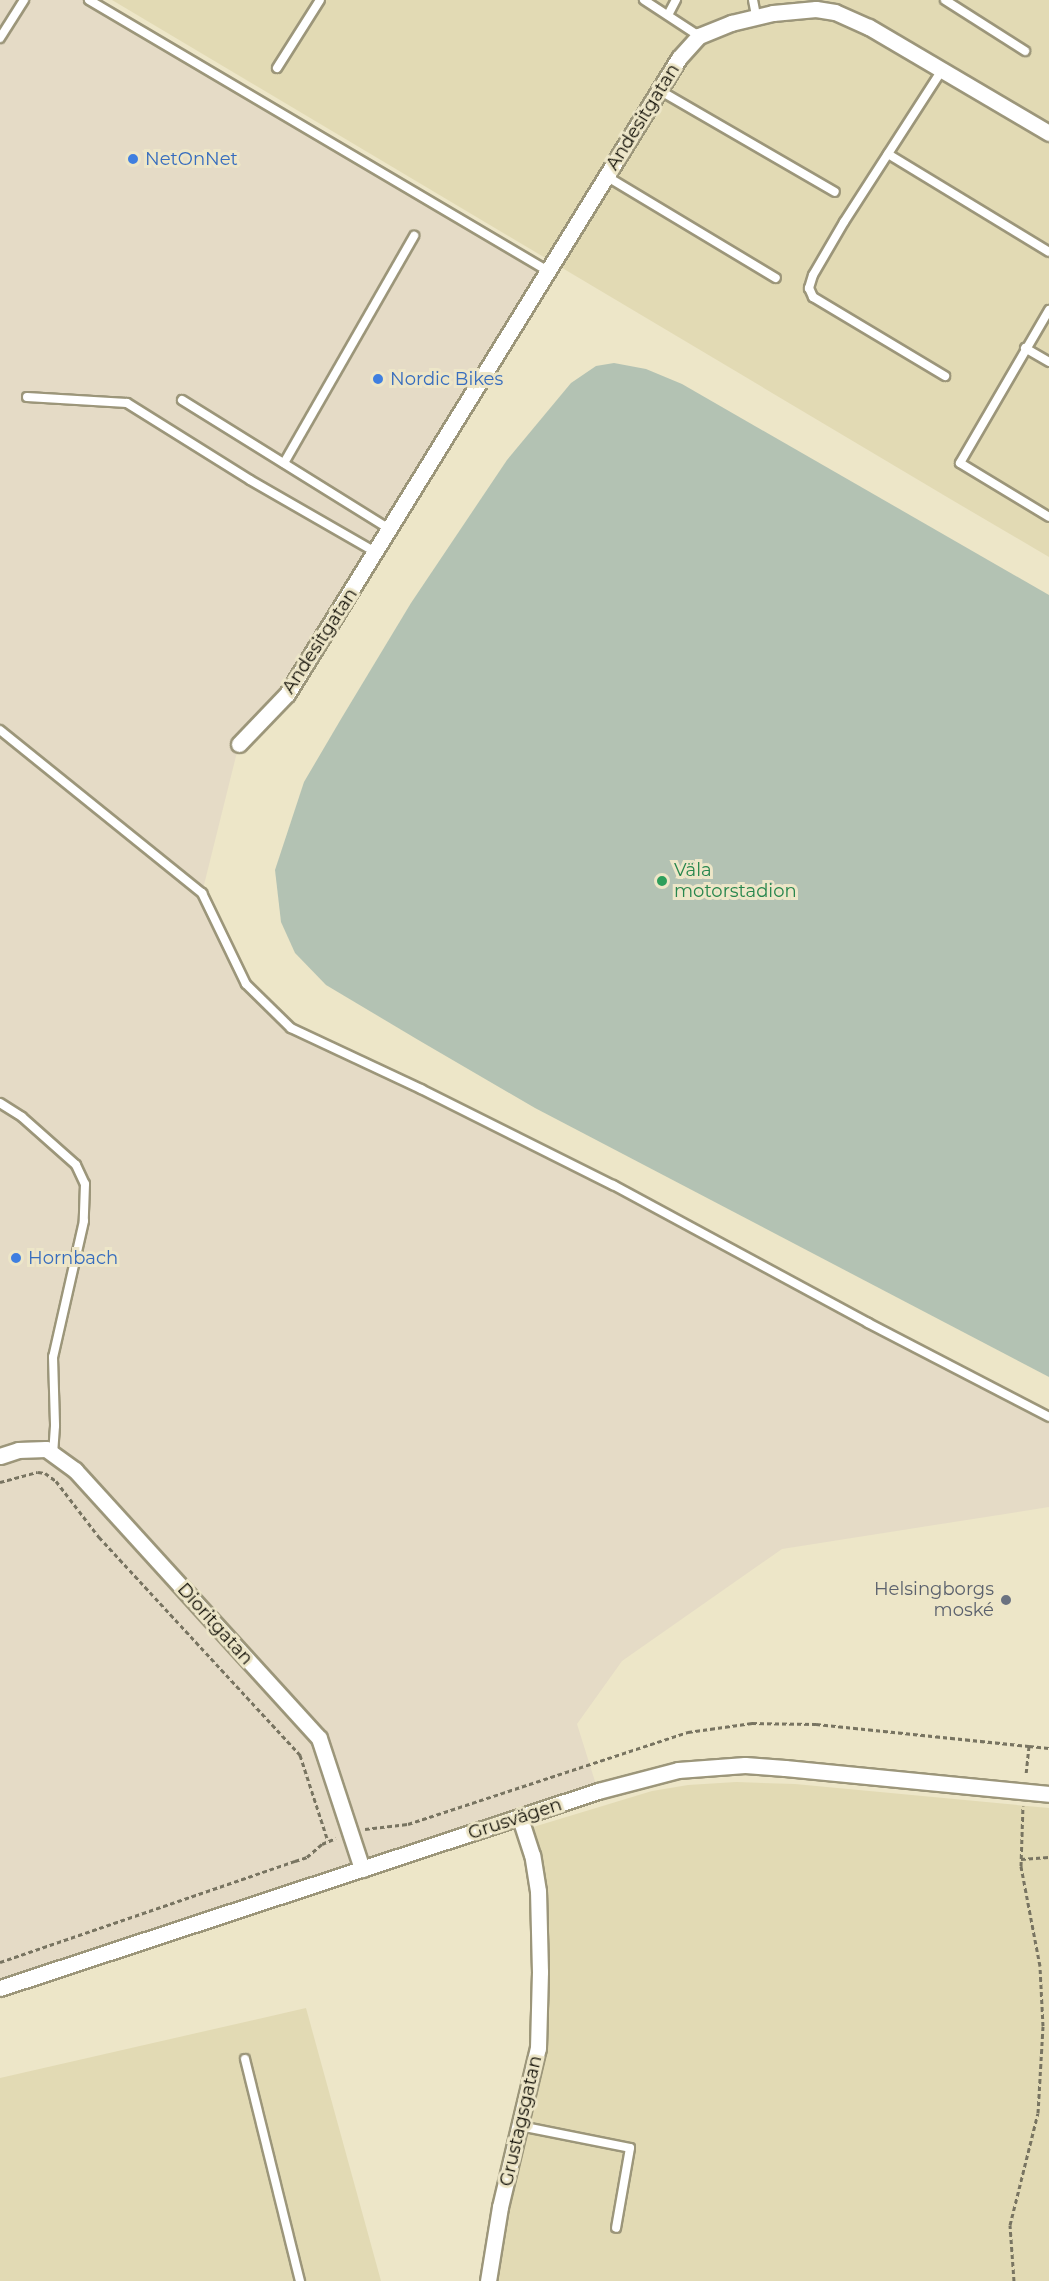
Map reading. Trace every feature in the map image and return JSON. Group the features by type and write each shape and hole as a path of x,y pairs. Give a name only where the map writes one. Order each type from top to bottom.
{"street":[{"name":"Andesitgatan","path":"239,744 287,694 679,58 699,36 787,5 835,12 869,27 1049,133"},
{"name":"Dioritgatan","path":"0,1456 18,1450 46,1449 75,1470 319,1738 362,1869"},
{"name":"Grusvägen","path":"0,1988 646,1776 713,1766 785,1768 1049,1794"},
{"name":"Grustagsgatan","path":"488,2281 500,2207 537,2060 540,1972 536,1872 520,1817"}],"lane":[{"path":"0,38 24,0"},
{"path":"89,0 549,272"},
{"path":"277,68 320,0"},
{"path":"644,0 699,36"},
{"path":"668,15 676,0"},
{"path":"753,0 756,16"},
{"path":"945,0 1025,51"},
{"path":"942,70 844,222 813,275 809,288 813,297 945,376"},
{"path":"659,90 835,192"},
{"path":"888,154 1049,252"},
{"path":"606,176 776,278"},
{"path":"284,464 414,236"},
{"path":"1049,310 960,463 1049,517"},
{"path":"1025,348 1049,362"},
{"path":"27,397 127,403 250,480 376,553"},
{"path":"182,400 390,529"},
{"path":"0,730 202,893 246,984 291,1028 421,1089 613,1185 868,1323 1049,1417"},
{"path":"0,1102 22,1117 76,1165 85,1184 84,1221 53,1358 55,1425 53,1454"},
{"path":"245,2059 300,2281"},
{"path":"520,2126 630,2148 616,2228"}],"path":[{"path":"0,1482 38,1472 45,1473 56,1481 99,1537 300,1755 328,1841"},
{"path":"0,1962 295,1862 307,1857 328,1841 350,1833 378,1826 408,1824 653,1742 714,1728 789,1723 1049,1748"},
{"path":"1014,2281 1010,2225 1038,2113 1043,2026 1039,1956 1021,1859 1029,1746"},
{"path":"1021,1859 1049,1857"}],"shaded area":[{"path":"0,0 89,0 549,272 287,694 239,744 202,893 246,984 291,1028 613,1185 1049,1417 1049,1507 782,1549 622,1661 577,1724 598,1791 0,1988"},
{"path":"112,0 1049,0 1049,557 952,500"},
{"path":"736,1782 795,1784 1049,1808 1049,2281 496,2281 498,2251 544,2060 547,1971 530,1828 652,1791 688,1785"},
{"path":"306,2008 381,2281 0,2281 0,2078"}],"green space":[{"name":"Väla motorstadion","path":"614,363 646,369 682,384 1049,595 1049,1377 535,1108 420,1041 326,985 295,953 281,922 275,870 304,782 341,719 411,603 507,460 571,383 596,366"}],"place":[{"name":"NetOnNet","path":"133,159"},
{"name":"Nordic Bikes","path":"378,379"},
{"name":"Väla motorstadion","path":"662,881"},
{"name":"Hornbach","path":"16,1258"},
{"name":"Helsingborgs moské","path":"1006,1600"}]}
